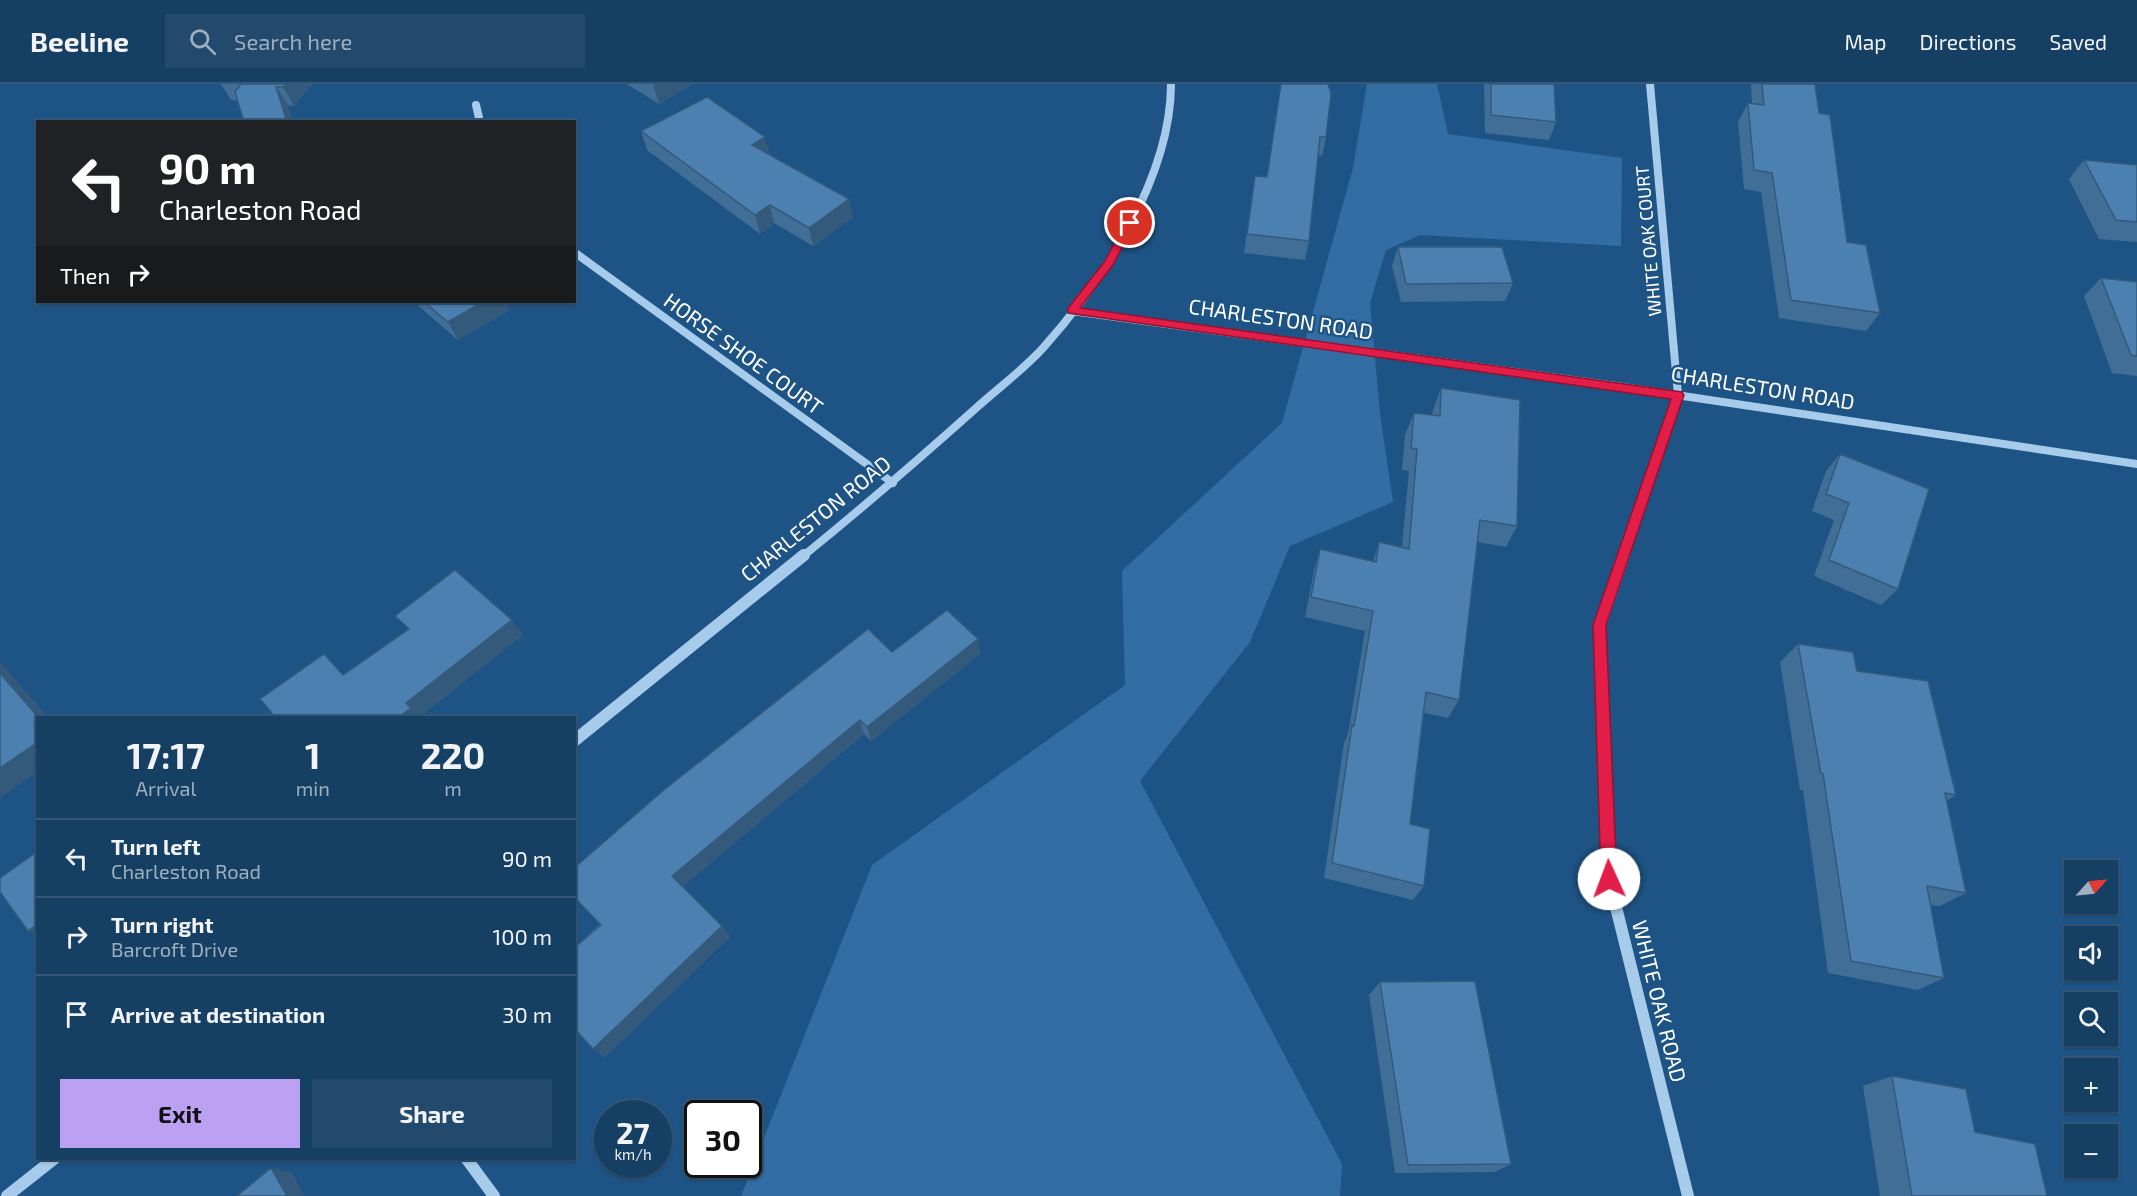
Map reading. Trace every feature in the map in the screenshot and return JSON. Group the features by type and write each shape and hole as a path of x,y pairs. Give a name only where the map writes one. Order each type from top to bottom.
{"street":[{"path":"1072,310 1109,263 1151,182 1171,108 1171,84"},
{"name":"WHITE OAK COURT","path":"1650,84 1678,395"},
{"path":"476,105 480,120"},
{"name":"HORSE SHOE COURT","path":"576,253 893,483"},
{"name":"CHARLESTON ROAD","path":"576,739 893,483 1042,349 1072,310 1678,395 2137,464"},
{"name":"WHITE OAK ROAD","path":"1678,395 1600,625 1609,879 1688,1196"},
{"path":"7,1196 52,1160"},
{"path":"467,1160 494,1196"}],"shaded area":[{"path":"1367,84 1437,84 1448,134 1622,158 1621,246 1420,235 1386,250 1370,303 1380,414 1393,502 1290,546 1250,642 1140,781 1342,1164 1340,1196 741,1196 748,1178 762,1178 762,1143 872,865 1125,685 1122,571 1282,423 1353,168"}],"building":[{"path":"241,84 286,84 283,87 276,87 286,120 243,120 235,92"},
{"path":"1281,84 1328,84 1331,94 1326,137 1320,137 1309,241 1247,234 1255,176 1267,177"},
{"path":"1491,84 1554,84 1556,122 1491,115"},
{"path":"1762,84 1815,84 1819,113 1830,115 1847,242 1866,245 1880,313 1791,300 1772,173 1754,170 1748,103 1764,105"},
{"path":"707,97 765,137 752,145 849,199 809,228 770,205 755,215 641,131"},
{"path":"2084,160 2137,165 2137,222 2116,220"},
{"path":"1398,247 1502,247 1513,283 1406,284"},
{"path":"2101,278 2137,282 2137,356 2131,355"},
{"path":"425,303 481,303 448,322"},
{"path":"1441,388 1520,400 1517,526 1480,520 1459,700 1426,692 1410,824 1430,829 1424,886 1332,863 1352,725 1354,726 1373,611 1311,597 1320,549 1376,562 1379,542 1409,549 1417,449 1411,448 1414,413 1440,416"},
{"path":"1840,454 1929,489 1898,589 1829,560 1849,503 1826,494"},
{"path":"455,570 512,620 406,703 411,708 400,716 268,716 272,713 260,699 324,654 343,675 409,629 395,616"},
{"path":"947,610 978,639 867,727 860,720 672,876 722,926 593,1049 576,1030 576,946 601,925 576,899 576,866 665,789 868,629 892,652"},
{"path":"1798,644 1853,652 1857,671 1928,681 1956,795 1945,793 1966,893 1927,886 1944,978 1851,961 1823,774 1821,774"},
{"path":"0,673 37,716 36,743 0,768"},
{"path":"36,852 36,925 28,931 0,892 0,878"},
{"path":"1475,981 1511,1164 1408,1165 1380,982"},
{"path":"1892,1076 1966,1089 1975,1132 2035,1144 2047,1196 1912,1196"},
{"path":"271,1168 287,1196 237,1196"}],"route":[{"path":"1130,223 1109,263 1072,310 1678,395 1600,625 1609,879"}]}
